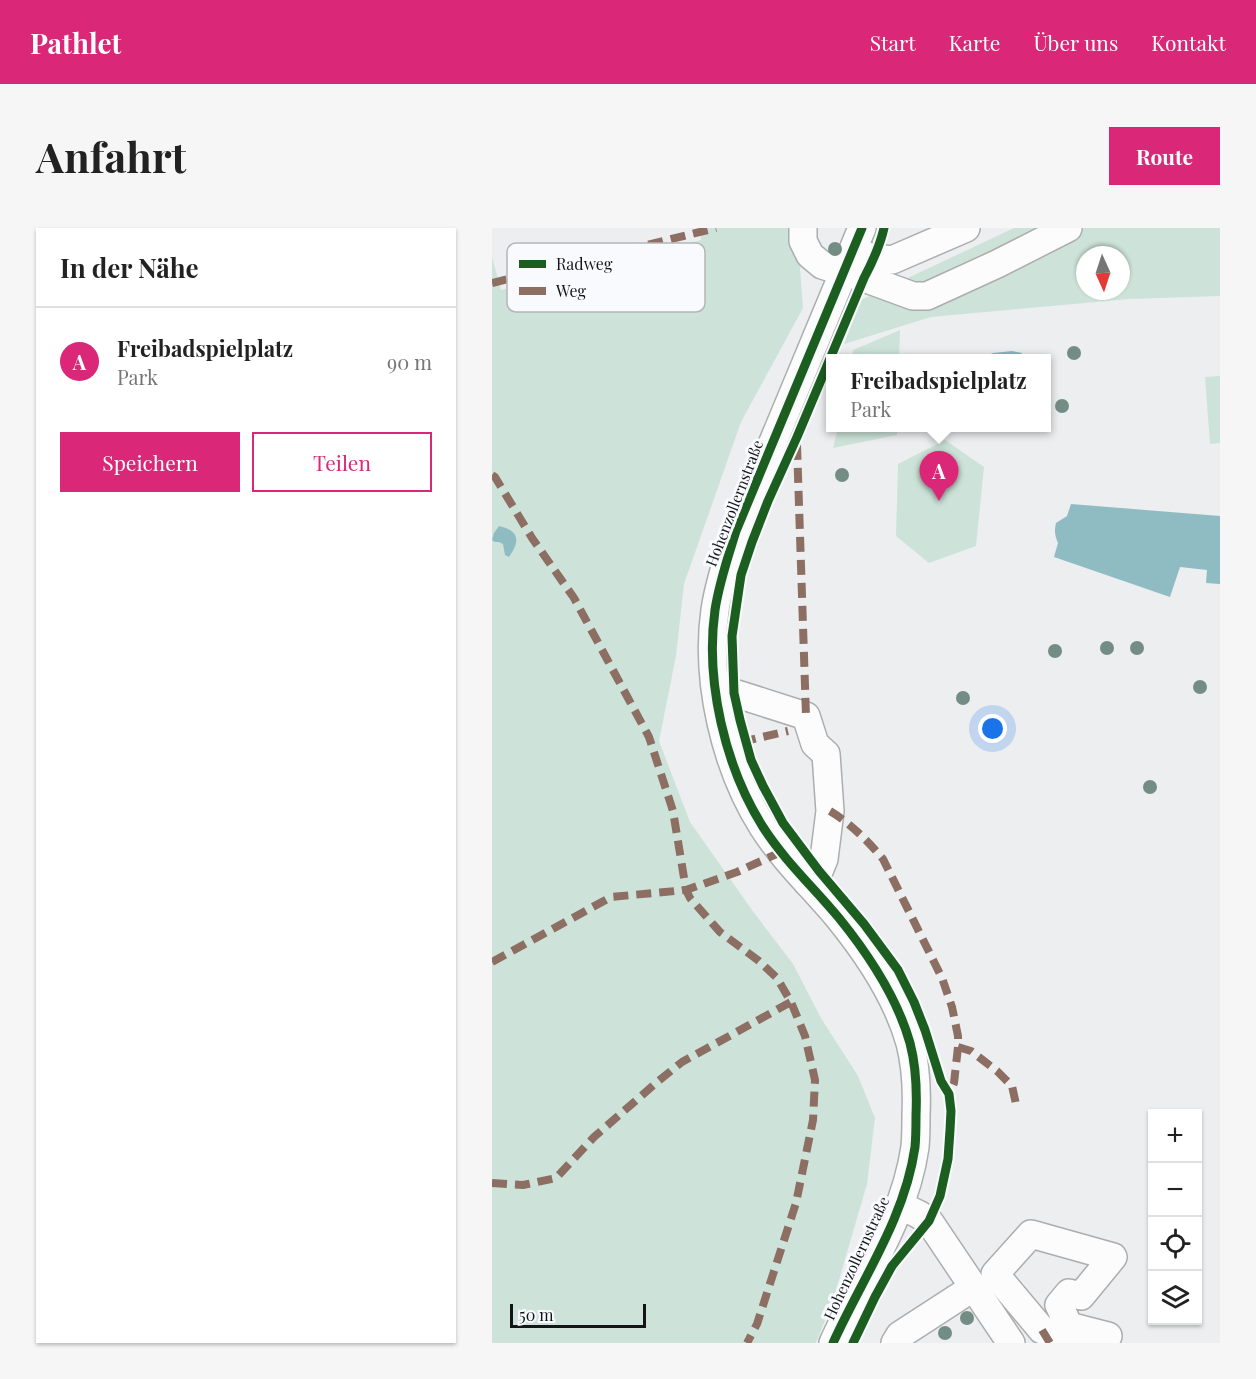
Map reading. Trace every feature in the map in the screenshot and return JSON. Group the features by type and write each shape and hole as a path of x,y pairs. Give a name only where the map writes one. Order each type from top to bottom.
{"street":[{"path":"803,228 803,241 810,255 822,265 853,251 875,258 892,260 966,228"},
{"path":"810,255 823,228"},
{"path":"853,251 864,278 913,296 927,296 1068,228"},
{"name":"Hohenzollernstraße","path":"833,1343 884,1241 911,1168 915,1146 917,1096 910,1044 897,1010 863,948 781,852 764,829 746,797 727,746 716,691 713,624 722,574 736,531 853,251"},
{"path":"716,691 735,693 806,716 815,744 826,754 830,811 824,859 819,871 808,883"},
{"path":"899,1205 929,1221 1011,1343"},
{"path":"1031,1234 1113,1257 1081,1296 1069,1293 1059,1305 1069,1326 1107,1336 1104,1342 1042,1330 995,1274 1031,1234"},
{"path":"895,1343 900,1335 974,1287"}],"green space":[{"path":"700,228 797,228 803,308 741,422 684,584 676,656 659,741 690,822 793,964 821,1018 858,1076 875,1118 867,1184 834,1297 816,1343 492,1343 492,257 501,290 507,288 507,312 705,312 705,243 689,243 701,240"},
{"path":"1014,228 1220,228 1220,296 1130,299 1130,246 1076,246 1076,300 1118,300 931,317 844,344 861,300"},
{"path":"900,330 899,354 852,354 853,350"},
{"path":"1220,376 1220,443 1210,444 1205,377"},
{"path":"837,432 897,432 897,435 833,448"},
{"path":"945,440 984,467 976,546 929,563 896,536 898,464"}],"water":[{"path":"1012,351 1022,353 991,354"},
{"path":"1071,504 1220,516 1220,584 1206,583 1207,570 1180,567 1170,597 1054,557 1058,543 1055,533 1056,523 1067,516"},
{"path":"499,526 511,531 516,537 515,546 509,557 505,555 503,544 492,540"}],"marked path":[{"path":"655,243 716,228"},
{"path":"492,283 507,279"},
{"path":"797,445 806,716"},
{"path":"492,475 574,598 649,737 673,811 686,890 690,898 720,932 759,961 777,978 791,1002 805,1036 815,1080 813,1120 796,1203 757,1324 747,1343"},
{"path":"741,742 788,731"},
{"path":"830,811 845,821 883,859 942,978 952,1007 958,1036 954,1083 949,1094"},
{"path":"492,962 611,897 686,890 737,872 781,852"},
{"path":"492,1183 523,1185 556,1178 594,1137 682,1062 791,1002"},
{"path":"958,1047 971,1051 997,1071 1012,1086 1016,1104"},
{"path":"1042,1330 1050,1343"}],"cycle path":[{"path":"833,1343 881,1248 902,1199 910,1173 916,1135 914,1061 898,1009 881,977 839,918 780,851 763,827 738,778 721,723 713,665 713,637 719,590 736,531 862,228"},
{"path":"832,354 876,253 884,228"},
{"path":"826,368 768,501 741,575 732,636 734,693 751,760 783,823 898,970 925,1030 941,1081 949,1094 951,1111 948,1159 940,1196 929,1221 892,1266 853,1343"}],"place":[{"name":"Freibadspielplatz","path":"939,501"}]}
